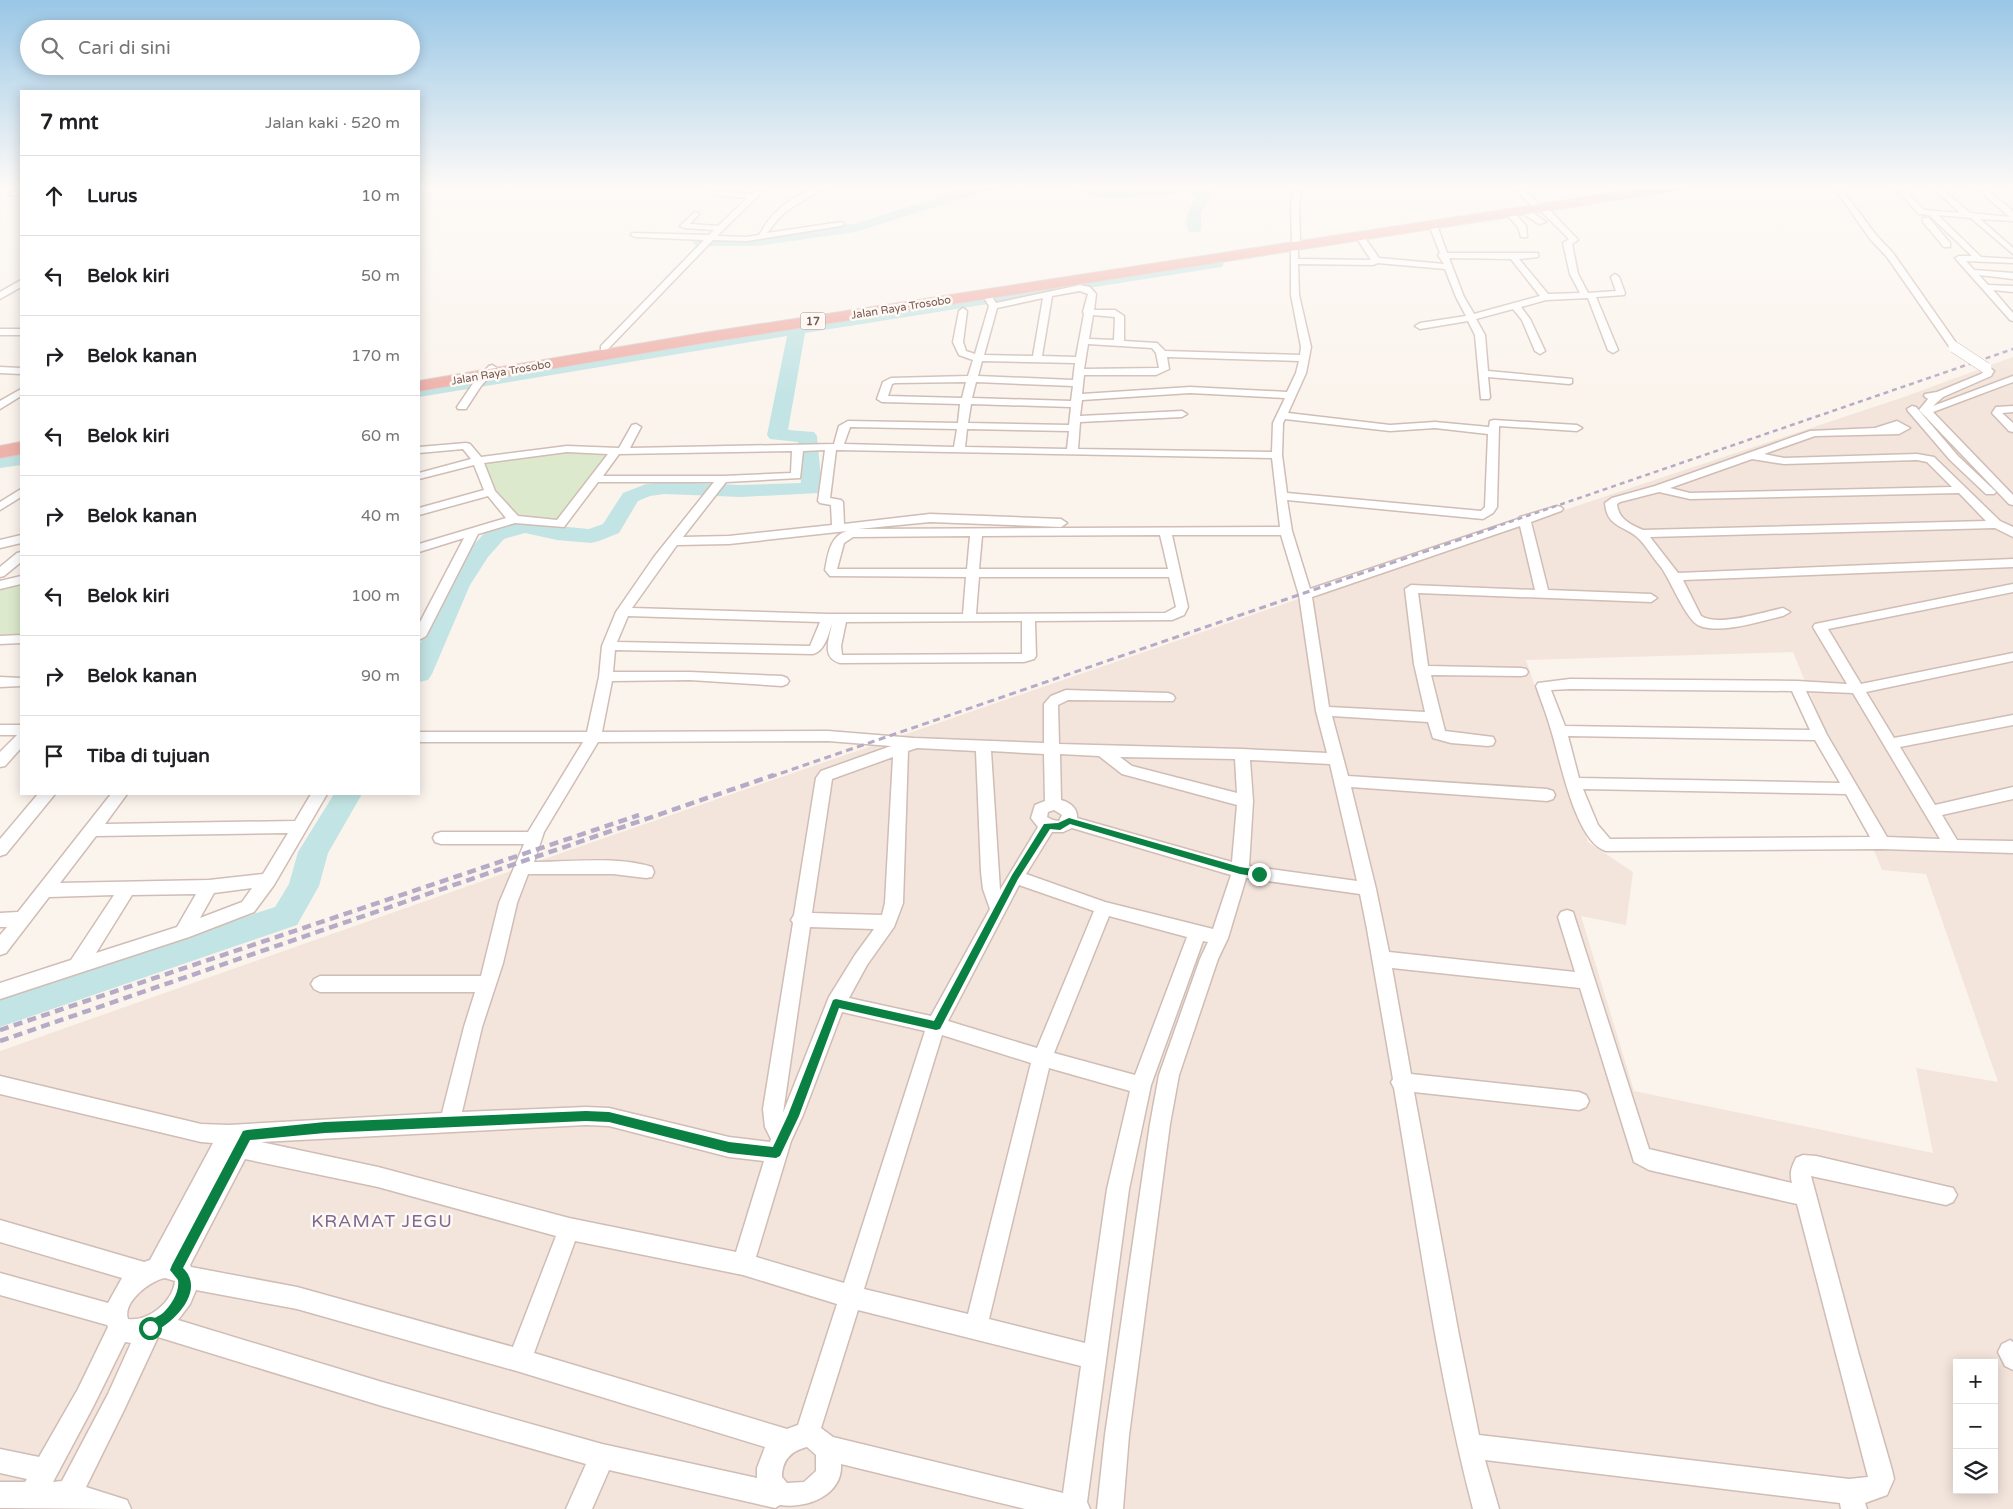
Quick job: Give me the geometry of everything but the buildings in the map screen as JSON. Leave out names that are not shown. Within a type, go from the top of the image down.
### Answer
[{"type":"highway","name":"Jalan Raya Trosobo","points":[[420,380],[484,376],[604,348],[1217,256]]},
{"type":"highway","name":"Jalan Raya Trosobo","points":[[420,386],[989,299],[1210,257]]},
{"type":"highway","points":[[0,452],[20,448]]},
{"type":"highway","points":[[0,457],[20,453]]},
{"type":"street","points":[[604,348],[693,256]]},
{"type":"street","points":[[1295,256],[1295,295],[1306,347],[1301,373],[1289,395],[1277,432],[1277,456],[1286,531],[1305,595],[1323,711],[1368,889],[1401,1082],[1469,1446],[1486,1509]]},
{"type":"street","points":[[1331,256],[1373,264],[1376,260],[1449,267]]},
{"type":"street","points":[[1374,256],[1376,260]]},
{"type":"street","points":[[1444,256],[1460,297],[1480,335],[1484,397]]},
{"type":"street","points":[[1507,256],[1519,256]]},
{"type":"street","points":[[1571,256],[1576,280],[1588,295],[1613,350]]},
{"type":"street","points":[[1890,256],[1954,346],[1989,371],[1984,376],[1915,404]]},
{"type":"street","points":[[1513,257],[1546,297]]},
{"type":"street","points":[[2013,261],[1959,258],[2013,318]]},
{"type":"street","points":[[1971,272],[2013,276]]},
{"type":"street","points":[[1420,326],[1471,318],[1516,307],[1546,297],[1621,293],[1615,277]]},
{"type":"street","points":[[0,296],[20,284]]},
{"type":"street","points":[[1985,287],[2013,289]]},
{"type":"street","points":[[959,450],[966,402],[978,358],[989,299],[1048,295],[1080,288],[1087,289],[1092,294],[1087,312],[1080,360],[1072,452]]},
{"type":"street","points":[[1037,359],[1048,295]]},
{"type":"street","points":[[1998,301],[2013,303]]},
{"type":"street","points":[[1516,307],[1526,319],[1540,351]]},
{"type":"street","points":[[963,311],[958,347],[962,353],[978,358],[1080,360]]},
{"type":"street","points":[[1087,312],[1115,313],[1120,316],[1119,342]]},
{"type":"street","points":[[0,332],[20,332]]},
{"type":"street","points":[[1083,341],[1154,345],[1159,348],[1164,369],[1162,371],[1078,378],[894,380],[888,382],[882,399],[966,402],[1077,400],[1190,390],[1289,395]]},
{"type":"street","points":[[1161,354],[1305,358]]},
{"type":"street","points":[[0,370],[20,371]]},
{"type":"street","points":[[1484,374],[1569,381]]},
{"type":"street","points":[[462,407],[484,376]]},
{"type":"street","points":[[1915,404],[1928,407],[2013,379]]},
{"type":"street","points":[[0,406],[20,393]]},
{"type":"street","points":[[1928,407],[1940,394]]},
{"type":"street","points":[[1915,404],[1954,458],[1997,498],[2013,504]]},
{"type":"street","points":[[1928,407],[2013,504]]},
{"type":"street","points":[[2013,409],[2000,409],[1996,413],[2013,429]]},
{"type":"street","points":[[838,526],[837,502],[824,501],[834,447],[846,424],[1075,424],[1182,414]]},
{"type":"street","points":[[1281,416],[1390,428],[1435,425],[1492,431]]},
{"type":"street","points":[[1281,496],[1478,515],[1485,514],[1491,507],[1492,431],[1493,425],[1496,422],[1577,428]]},
{"type":"street","points":[[420,548],[514,519],[559,525],[636,427]]},
{"type":"street","points":[[1782,612],[1718,625],[1708,624],[1696,618],[1675,577],[1640,534],[1618,521],[1610,506],[1611,503],[1814,433],[1878,431]]},
{"type":"street","points":[[420,450],[465,446],[478,461],[490,492],[514,519]]},
{"type":"street","points":[[420,476],[478,461],[552,450],[619,451],[834,447],[1277,456]]},
{"type":"street","points":[[596,479],[722,480],[796,476],[805,448]]},
{"type":"street","points":[[1749,456],[1768,460],[1791,461],[1928,458],[1935,461],[1996,524]]},
{"type":"street","points":[[1954,458],[1971,458]]},
{"type":"street","points":[[450,1122],[486,984],[494,962],[508,903],[533,838],[593,737],[606,676],[609,646],[623,612],[658,560],[722,480]]},
{"type":"street","points":[[1658,488],[1690,496],[1962,490]]},
{"type":"street","points":[[420,512],[490,492]]},
{"type":"street","points":[[0,507],[20,493]]},
{"type":"street","points":[[1305,595],[1427,555],[1524,519],[1557,509]]},
{"type":"street","points":[[675,540],[729,540],[918,518],[1154,528],[1166,533]]},
{"type":"street","points":[[1524,519],[1543,595]]},
{"type":"street","points":[[1640,534],[1996,524],[2005,527],[2013,533]]},
{"type":"street","points":[[1174,573],[832,573],[831,570],[838,540],[845,534],[1286,531]]},
{"type":"street","points":[[420,632],[473,532]]},
{"type":"street","points":[[969,616],[976,533]]},
{"type":"street","points":[[623,612],[834,618],[969,616],[1166,617],[1179,612],[1182,607],[1166,533]]},
{"type":"street","points":[[0,544],[20,539]]},
{"type":"street","points":[[0,573],[20,557]]},
{"type":"street","points":[[1675,577],[2013,563]]},
{"type":"street","points":[[0,586],[20,580]]},
{"type":"street","points":[[1952,846],[1820,627],[2013,588]]},
{"type":"street","points":[[1488,741],[1440,736],[1422,670],[1411,589],[1651,598]]},
{"type":"street","points":[[834,618],[834,646],[836,657],[840,659],[1024,658],[1029,656],[1030,652],[1028,617]]},
{"type":"street","points":[[609,646],[813,650],[834,618]]},
{"type":"street","points":[[0,640],[20,639]]},
{"type":"street","points":[[2013,657],[1857,689],[1797,686],[1570,684],[1543,686],[1559,731],[1574,783],[1591,828],[1606,845],[1882,843],[2013,847]]},
{"type":"street","points":[[1422,670],[1521,672]]},
{"type":"street","points":[[606,676],[690,676],[782,681]]},
{"type":"street","points":[[0,682],[20,682]]},
{"type":"street","points":[[1797,686],[1820,735],[1882,843]]},
{"type":"street","points":[[1053,804],[1051,704],[1058,698],[1066,695],[1168,698]]},
{"type":"street","points":[[1323,711],[1434,718]]},
{"type":"street","points":[[1890,744],[2013,720]]},
{"type":"street","points":[[0,730],[20,730]]},
{"type":"street","points":[[1559,731],[1820,735]]},
{"type":"street","points":[[420,737],[828,736],[909,746],[983,745],[1336,759]]},
{"type":"street","points":[[0,762],[20,740]]},
{"type":"street","points":[[983,745],[989,872],[991,889],[999,909]]},
{"type":"street","points":[[779,1146],[772,1109],[800,920],[824,777],[830,773],[909,746]]},
{"type":"street","points":[[742,1264],[779,1146],[793,1116],[836,1003],[861,960],[888,922],[894,903],[897,875],[897,807],[909,746]]},
{"type":"street","points":[[1103,751],[1130,772],[1245,801]]},
{"type":"street","points":[[1110,1509],[1117,1435],[1160,1124],[1169,1075],[1209,959],[1219,938],[1240,871],[1245,801],[1242,754]]},
{"type":"street","points":[[1342,781],[1547,795]]},
{"type":"street","points":[[1574,783],[1852,789]]},
{"type":"street","points":[[1931,812],[2013,793]]},
{"type":"street","points":[[0,850],[47,795]]},
{"type":"street","points":[[0,948],[118,795]]},
{"type":"street","points":[[0,991],[183,932],[248,907],[268,880],[318,795]]},
{"type":"street","points":[[1053,804],[1063,806],[1070,813],[1069,821],[1060,827],[1048,826],[1039,818],[1041,809],[1053,804]]},
{"type":"street","points":[[1069,821],[1240,871],[1368,889]]},
{"type":"street","points":[[806,1441],[852,1297],[888,1173],[936,1026],[1015,877],[1048,826]]},
{"type":"street","points":[[91,830],[299,827]]},
{"type":"street","points":[[441,838],[533,838]]},
{"type":"street","points":[[522,868],[613,868],[646,872]]},
{"type":"street","points":[[1015,877],[1104,908],[1219,938]]},
{"type":"street","points":[[45,890],[209,887],[268,880]]},
{"type":"street","points":[[183,932],[209,887]]},
{"type":"street","points":[[77,967],[126,890]]},
{"type":"street","points":[[976,1326],[1042,1058],[1104,908]]},
{"type":"street","points":[[1567,917],[1641,1155],[1649,1160],[1806,1196]]},
{"type":"street","points":[[0,920],[21,919]]},
{"type":"street","points":[[800,920],[888,922]]},
{"type":"street","points":[[0,1231],[166,1272],[297,1298],[806,1441],[1074,1509],[1118,1189],[1141,1085],[1197,932]]},
{"type":"street","points":[[1381,960],[1586,981]]},
{"type":"street","points":[[320,984],[486,984]]},
{"type":"street","points":[[836,1003],[936,1026],[1141,1085]]},
{"type":"street","points":[[1401,1082],[1579,1101]]},
{"type":"street","points":[[0,1085],[378,1177],[569,1229],[742,1264],[852,1297],[976,1326],[1094,1357]]},
{"type":"street","points":[[235,1141],[288,1130],[586,1116],[609,1117],[729,1147],[779,1146]]},
{"type":"street","points":[[28,1502],[86,1397],[117,1322],[117,1305],[123,1293],[166,1272],[235,1141]]},
{"type":"street","points":[[1469,1446],[1852,1500],[1859,1492],[1878,1486],[1881,1479],[1880,1470],[1800,1172],[1803,1165],[1807,1165],[1946,1195]]},
{"type":"street","points":[[520,1360],[569,1229]]},
{"type":"street","points":[[0,1284],[117,1322],[134,1332],[153,1326],[177,1307],[183,1296],[185,1286],[166,1272]]},
{"type":"street","points":[[153,1326],[382,1394],[602,1456],[775,1495],[792,1505],[811,1506],[827,1481],[830,1463],[806,1441]]},
{"type":"street","points":[[65,1502],[153,1326]]},
{"type":"street","points":[[775,1495],[770,1482],[770,1466],[776,1452],[806,1441]]},
{"type":"street","points":[[579,1509],[602,1456]]},
{"type":"street","points":[[0,1461],[44,1471]]},
{"type":"street","points":[[0,1495],[28,1502],[65,1502],[118,1509]]},
{"type":"shaded area","points":[[2013,357],[2013,1509],[0,1509],[0,1051],[587,844],[1330,588],[1901,398]],"holes":[[[1793,652],[1882,870],[1926,874],[1998,1082],[1916,1068],[1933,1153],[1634,1091],[1581,916],[1626,925],[1633,872],[1588,842],[1526,660]]]},
{"type":"green space","points":[[565,449],[613,451],[557,525],[515,518],[495,490],[481,461]]},
{"type":"green space","points":[[20,580],[20,639],[0,640],[0,585]]},
{"type":"waterway","points":[[797,329],[1216,264]]},
{"type":"waterway","points":[[420,392],[797,329]]},
{"type":"waterway","points":[[420,672],[458,585],[479,553],[496,534],[524,526],[557,533],[591,536],[611,528],[630,497],[646,490],[664,488],[741,491],[812,489],[807,436],[777,435],[797,329]]},
{"type":"waterway","points":[[0,462],[20,459]]},
{"type":"waterway","points":[[0,1012],[286,916],[304,886],[313,852],[347,795]]},
{"type":"railway","points":[[1492,528],[2013,349]]},
{"type":"railway","points":[[770,777],[1496,527]]},
{"type":"railway","points":[[0,1041],[774,775]]},
{"type":"railway","points":[[0,1030],[639,815]]},
{"type":"district","name":"KRAMAT JEGU","points":[[382,1221]]},
{"type":"route","points":[[150,1328],[167,1317],[177,1307],[183,1296],[184,1277],[176,1270],[247,1135],[269,1131],[586,1116],[609,1117],[729,1147],[776,1153],[793,1116],[836,1003],[936,1026],[1015,877],[1048,826],[1060,827],[1069,821],[1240,871],[1259,874]]}]
